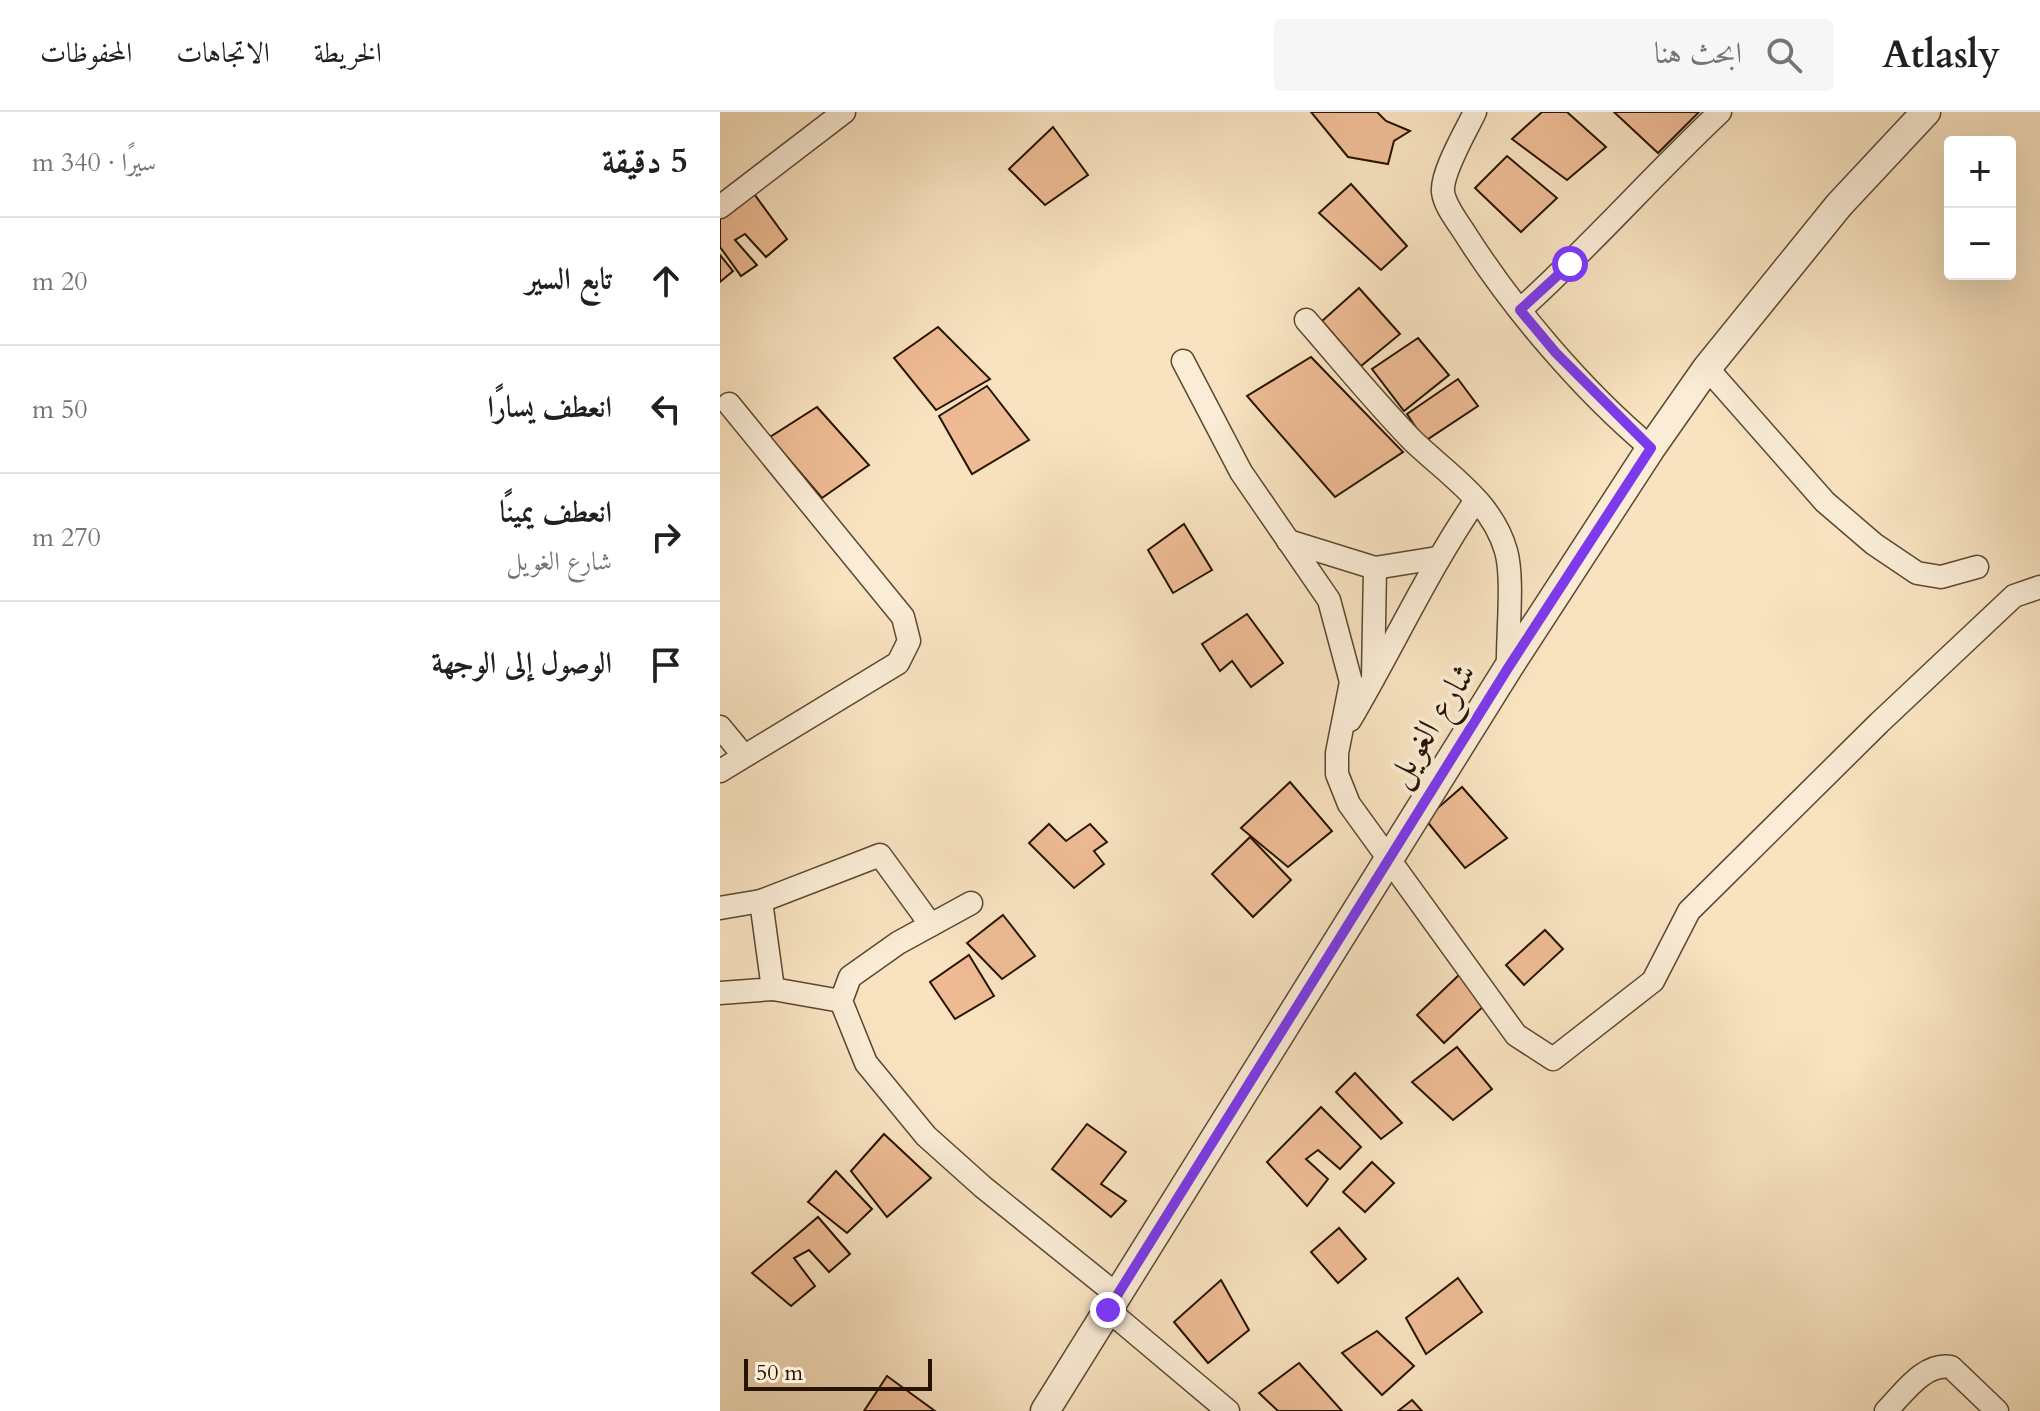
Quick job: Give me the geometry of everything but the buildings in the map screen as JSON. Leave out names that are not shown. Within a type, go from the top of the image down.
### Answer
[{"type":"street","points":[[720,207],[844,112]]},
{"type":"street","points":[[1475,112],[1446,177],[1444,197],[1487,269],[1520,310],[1556,353],[1651,448]]},
{"type":"street","points":[[1520,310],[1570,264],[1654,174],[1720,112]]},
{"type":"street","name":"شارع الغويل","points":[[1045,1411],[1508,668],[1651,448],[1707,368],[1839,205],[1926,112]]},
{"type":"street","points":[[1306,320],[1414,441],[1458,479],[1500,535],[1507,555],[1508,668]]},
{"type":"street","points":[[1183,361],[1241,472],[1329,600],[1351,682],[1337,774],[1349,804],[1516,1035],[1553,1059],[1653,981],[1689,911],[1879,723],[2014,596],[2040,587]]},
{"type":"street","points":[[1707,368],[1825,502],[1874,544],[1917,573],[1941,577],[1977,567]]},
{"type":"street","points":[[720,771],[898,663],[909,641],[903,617],[729,404]]},
{"type":"street","points":[[1341,735],[1396,642],[1437,558],[1476,500]]},
{"type":"street","points":[[1288,541],[1375,568],[1437,558]]},
{"type":"street","points":[[1373,681],[1375,568]]},
{"type":"street","points":[[720,727],[744,756]]},
{"type":"street","points":[[720,908],[761,901],[880,855],[931,925]]},
{"type":"street","points":[[761,901],[773,989]]},
{"type":"street","points":[[971,903],[850,977],[841,1001],[866,1063],[926,1136],[1112,1302],[1228,1411]]},
{"type":"street","points":[[720,993],[773,989],[841,1001]]},
{"type":"street","points":[[1886,1411],[1925,1372],[1941,1365],[1951,1367],[1997,1411]]},
{"type":"route","points":[[1108,1310],[1508,668],[1651,448],[1556,353],[1520,310],[1570,264]]}]
